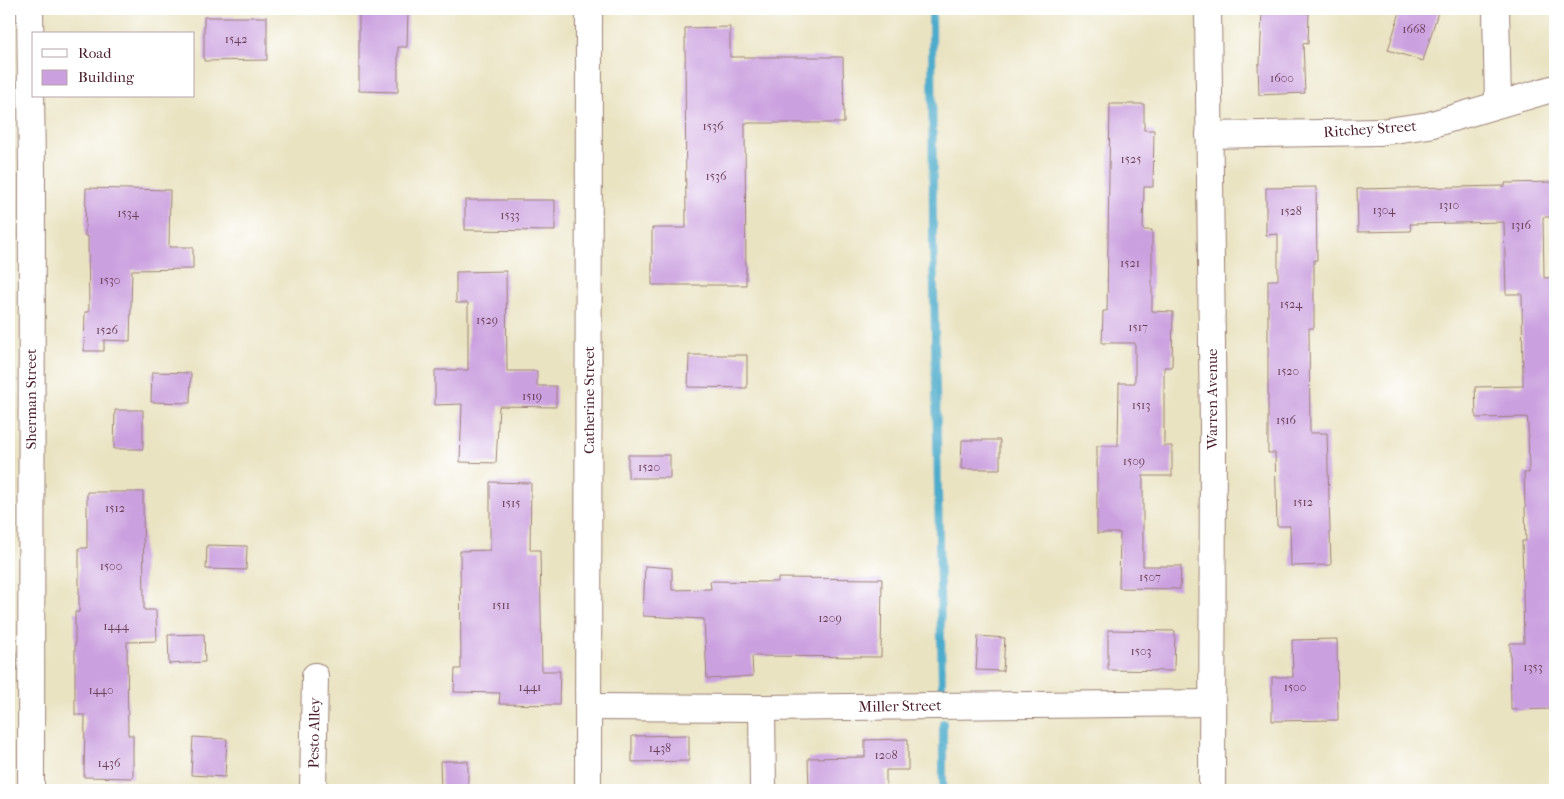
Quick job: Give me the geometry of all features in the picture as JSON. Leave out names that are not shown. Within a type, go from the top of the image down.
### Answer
[{"type":"street","name":"Sherman Street","points":[[30,9],[32,162],[31,790]]},
{"type":"street","name":"Catherine Street","points":[[588,790],[589,9]]},
{"type":"street","name":"Warren Avenue","points":[[1208,9],[1213,429],[1212,790]]},
{"type":"street","points":[[1496,9],[1498,103]]},
{"type":"street","name":"Ritchey Street","points":[[1209,135],[1380,132],[1429,125],[1498,103],[1555,88]]},
{"type":"street","name":"Pesto Alley","points":[[313,790],[315,676]]},
{"type":"street","name":"Miller Street","points":[[588,707],[762,708],[1212,703]]},
{"type":"street","points":[[762,708],[763,790]]},
{"type":"building","points":[[359,9],[408,9],[407,47],[398,47],[398,92],[359,91]]},
{"type":"building","points":[[1262,9],[1294,9],[1294,12],[1309,13],[1308,44],[1303,43],[1305,93],[1259,95],[1258,64],[1260,64]]},
{"type":"building","points":[[1401,9],[1439,9],[1423,61],[1388,50]]},
{"type":"building","points":[[204,17],[267,17],[267,60],[204,61]]},
{"type":"building","points":[[730,27],[730,57],[843,57],[844,123],[745,123],[746,285],[652,285],[652,228],[686,228],[685,28]]},
{"type":"building","points":[[1110,104],[1144,104],[1144,130],[1154,130],[1153,187],[1144,187],[1143,230],[1152,230],[1152,311],[1173,312],[1172,367],[1164,367],[1164,446],[1172,446],[1172,476],[1143,476],[1143,566],[1181,566],[1180,589],[1119,588],[1120,533],[1097,533],[1097,446],[1118,446],[1119,383],[1135,383],[1135,343],[1102,343],[1103,311],[1107,311]]},
{"type":"building","points":[[1555,182],[1555,217],[1543,217],[1544,278],[1555,277],[1555,709],[1511,710],[1510,643],[1524,643],[1522,541],[1526,541],[1524,473],[1529,473],[1528,425],[1527,417],[1476,418],[1475,387],[1523,386],[1522,294],[1506,294],[1504,222],[1410,224],[1411,231],[1358,232],[1357,189],[1505,186],[1505,183]]},
{"type":"building","points":[[1316,187],[1317,260],[1314,260],[1314,328],[1309,328],[1310,433],[1327,433],[1331,565],[1291,566],[1290,526],[1277,526],[1275,453],[1268,453],[1268,280],[1278,280],[1278,234],[1266,235],[1266,188]]},
{"type":"building","points":[[86,188],[170,190],[169,247],[193,247],[193,269],[132,270],[130,341],[104,340],[104,351],[84,351],[85,312],[89,312],[88,236],[85,236]]},
{"type":"building","points":[[465,200],[555,200],[555,231],[465,230]]},
{"type":"building","points":[[506,271],[507,371],[537,371],[537,386],[556,386],[556,407],[499,406],[496,463],[460,462],[462,404],[435,405],[435,370],[468,370],[468,303],[456,303],[456,272]]},
{"type":"building","points":[[689,355],[747,355],[747,388],[688,387]]},
{"type":"building","points":[[152,372],[191,373],[190,403],[151,402]]},
{"type":"building","points":[[115,410],[143,410],[143,449],[114,449]]},
{"type":"building","points":[[962,440],[1000,440],[1000,469],[961,469]]},
{"type":"building","points":[[628,455],[670,455],[670,478],[628,478]]},
{"type":"building","points":[[490,482],[531,483],[530,550],[540,550],[542,671],[560,671],[559,705],[499,704],[500,693],[454,692],[455,669],[461,669],[460,551],[490,550]]},
{"type":"building","points":[[87,492],[143,492],[144,610],[156,610],[157,641],[127,642],[128,735],[133,735],[133,778],[84,777],[85,715],[75,715],[75,612],[79,612],[79,548],[87,548]]},
{"type":"building","points":[[207,545],[247,546],[246,570],[206,569]]},
{"type":"building","points":[[645,566],[672,568],[672,590],[711,589],[710,581],[778,582],[778,578],[882,579],[881,657],[752,656],[753,676],[707,679],[704,619],[643,616]]},
{"type":"building","points":[[1108,630],[1175,631],[1174,671],[1108,670]]},
{"type":"building","points":[[204,634],[205,662],[169,664],[168,635]]},
{"type":"building","points":[[978,636],[1005,638],[1003,671],[976,670]]},
{"type":"building","points":[[1337,639],[1338,720],[1272,721],[1272,677],[1293,677],[1292,640]]},
{"type":"building","points":[[689,735],[689,761],[632,762],[632,736]]},
{"type":"building","points":[[193,737],[227,739],[225,777],[191,775]]},
{"type":"building","points":[[908,739],[908,770],[886,770],[886,790],[809,790],[808,758],[865,757],[865,740]]},
{"type":"building","points":[[440,761],[468,761],[468,790],[441,790]]},
{"type":"waterway","points":[[932,9],[933,240],[942,688]]},
{"type":"waterway","points":[[943,723],[943,790]]}]
